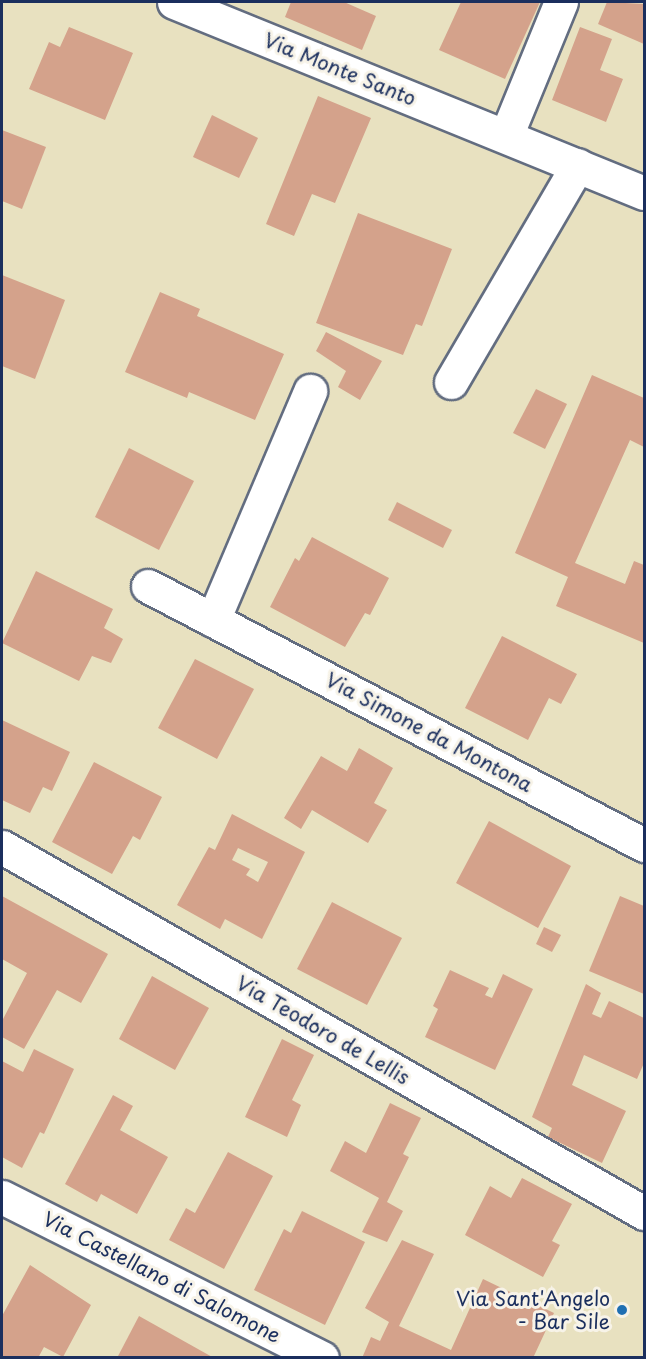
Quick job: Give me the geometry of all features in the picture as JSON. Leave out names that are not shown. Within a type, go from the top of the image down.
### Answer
[{"type":"street","name":"Via Monte Santo","points":[[174,2],[645,193]]},
{"type":"street","points":[[506,136],[561,2]]},
{"type":"street","points":[[451,382],[578,165]]},
{"type":"street","points":[[213,620],[310,391]]},
{"type":"street","name":"Via Simone da Montona","points":[[148,586],[645,845]]},
{"type":"street","name":"Via Teodoro de Lellis","points":[[2,847],[645,1213]]},
{"type":"street","name":"Via Castellano di Salomone","points":[[2,1197],[322,1358]]},
{"type":"building","points":[[291,2],[344,2],[376,16],[362,50],[285,17]]},
{"type":"building","points":[[461,2],[540,2],[505,79],[439,50]]},
{"type":"building","points":[[607,2],[644,4],[644,44],[598,24]]},
{"type":"building","points":[[69,27],[133,53],[105,120],[29,89],[49,42],[60,47]]},
{"type":"building","points":[[580,27],[612,39],[600,70],[623,79],[606,122],[552,100]]},
{"type":"building","points":[[318,96],[371,118],[335,203],[312,194],[294,236],[266,224]]},
{"type":"building","points":[[212,115],[258,138],[239,178],[193,157]]},
{"type":"building","points":[[2,130],[46,147],[22,209],[2,201]]},
{"type":"building","points":[[358,213],[452,249],[422,326],[416,324],[403,355],[316,323]]},
{"type":"building","points":[[2,275],[65,300],[35,379],[2,366]]},
{"type":"building","points":[[160,292],[200,309],[197,316],[284,354],[255,420],[189,392],[187,398],[125,372]]},
{"type":"building","points":[[326,332],[382,361],[360,400],[338,387],[346,371],[316,351]]},
{"type":"building","points":[[592,375],[644,398],[644,447],[630,440],[575,563],[625,584],[634,561],[644,565],[644,643],[556,606],[568,577],[515,553]]},
{"type":"building","points":[[536,389],[567,404],[545,449],[513,433]]},
{"type":"building","points":[[129,448],[194,481],[159,550],[95,517]]},
{"type":"building","points":[[397,502],[452,530],[443,548],[388,520]]},
{"type":"building","points":[[312,537],[389,578],[370,615],[365,613],[345,647],[270,607],[295,558],[299,561]]},
{"type":"building","points":[[36,571],[113,609],[104,628],[123,639],[111,663],[92,656],[79,681],[2,643]]},
{"type":"building","points":[[502,636],[577,674],[561,704],[549,698],[528,740],[465,708]]},
{"type":"building","points":[[195,659],[254,689],[217,759],[158,728]]},
{"type":"building","points":[[2,720],[70,752],[52,791],[43,787],[30,813],[2,800]]},
{"type":"building","points":[[359,748],[393,768],[374,803],[387,810],[368,843],[312,810],[301,829],[284,818],[321,756],[347,771]]},
{"type":"building","points":[[94,762],[162,797],[140,840],[133,836],[112,874],[52,842]]},
{"type":"building","points":[[232,814],[305,852],[262,939],[225,919],[220,929],[177,905],[209,847],[215,850]],"holes":[[[238,848],[268,862],[258,882],[246,875],[250,869],[232,860]]]},
{"type":"building","points":[[489,821],[571,866],[538,928],[456,883]]},
{"type":"building","points":[[2,896],[108,954],[81,1003],[57,990],[24,1049],[2,1037],[2,1021],[27,973],[2,959]]},
{"type":"building","points":[[620,896],[644,906],[644,994],[589,971]]},
{"type":"building","points":[[332,902],[402,938],[367,1005],[297,969]]},
{"type":"building","points":[[544,927],[561,935],[552,952],[536,944]]},
{"type":"building","points":[[450,970],[489,988],[485,995],[492,998],[503,974],[533,989],[495,1070],[425,1037],[438,1009],[433,1006]]},
{"type":"building","points":[[152,976],[209,1008],[175,1070],[119,1039]]},
{"type":"building","points":[[586,984],[601,993],[592,1014],[601,1018],[609,1001],[644,1018],[644,1063],[637,1079],[584,1055],[572,1085],[626,1111],[602,1163],[548,1137],[552,1128],[532,1117]]},
{"type":"building","points":[[282,1039],[314,1055],[292,1100],[301,1105],[287,1137],[245,1117]]},
{"type":"building","points":[[34,1049],[74,1069],[44,1134],[40,1132],[22,1168],[2,1157],[2,1061],[23,1072]]},
{"type":"building","points":[[113,1095],[133,1106],[120,1130],[168,1157],[137,1214],[101,1194],[97,1202],[65,1184]]},
{"type":"building","points":[[390,1103],[421,1118],[403,1154],[409,1157],[387,1202],[403,1211],[387,1242],[362,1232],[379,1198],[330,1171],[345,1141],[366,1153]]},
{"type":"building","points":[[228,1152],[273,1176],[224,1269],[169,1240],[186,1208],[195,1213]]},
{"type":"building","points":[[522,1178],[572,1204],[552,1241],[560,1245],[543,1277],[465,1235],[490,1186],[511,1198]]},
{"type":"building","points":[[302,1211],[365,1242],[325,1325],[254,1290],[284,1229],[291,1233]]},
{"type":"building","points":[[402,1240],[434,1254],[399,1326],[451,1350],[483,1279],[554,1313],[533,1358],[362,1358],[371,1337],[380,1341],[389,1322],[365,1308]]},
{"type":"building","points":[[30,1265],[91,1305],[63,1357],[44,1347],[38,1358],[2,1356],[2,1316]]},
{"type":"building","points":[[139,1316],[214,1358],[117,1358]]},
{"type":"place","name":"Via Sant'Angelo - Bar Sile","points":[[622,1310]]}]
